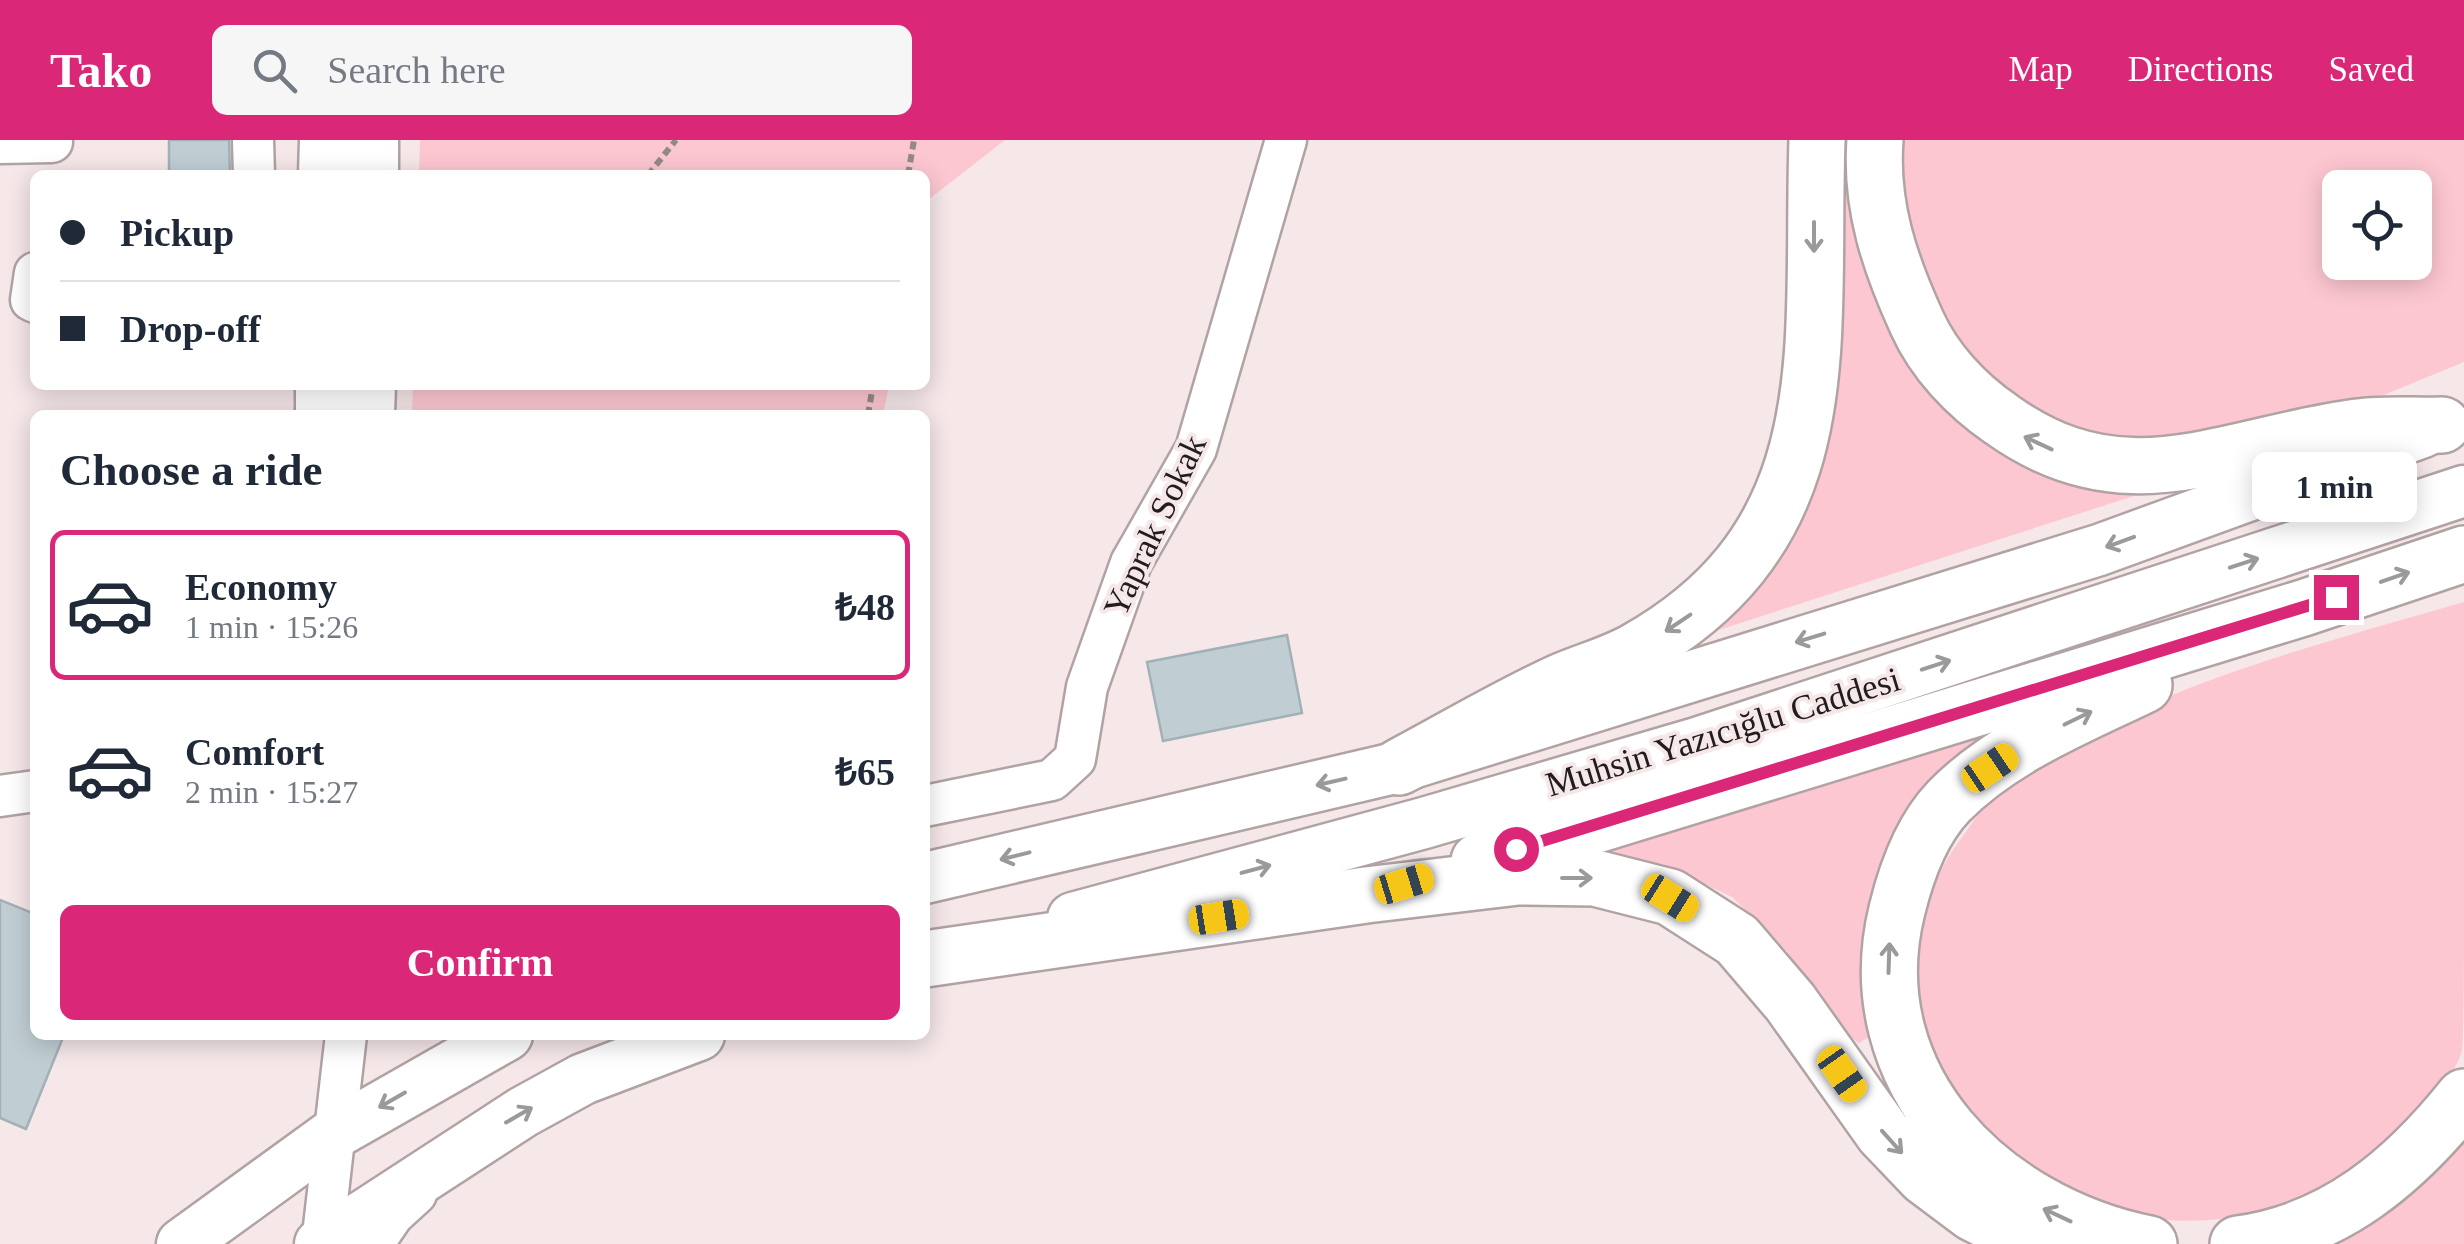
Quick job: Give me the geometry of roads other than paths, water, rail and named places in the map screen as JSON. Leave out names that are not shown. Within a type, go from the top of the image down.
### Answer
[{"type":"highway","points":[[1398,767],[1558,683],[1635,652],[1698,609],[1745,560],[1774,518],[1798,457],[1810,384],[1817,140]]},
{"type":"highway","points":[[1875,140],[1873,167],[1880,229],[1926,344],[1975,401],[2029,440],[2082,462],[2136,468],[2198,462],[2353,427],[2453,422]]},
{"type":"highway","points":[[1366,895],[2304,608],[2464,554]]},
{"type":"highway","points":[[2150,1244],[2103,1235],[2047,1211],[1967,1152],[1935,1110],[1908,1061],[1888,996],[1888,944],[1897,906],[1920,846],[1948,802],[1990,768],[2033,740],[2304,608]]},
{"type":"highway","points":[[930,957],[1366,895],[1537,877],[1595,878],[1670,898],[1738,940],[1790,1002],[1884,1133],[1925,1177],[1974,1213],[2034,1244]]},
{"type":"highway","points":[[2238,1244],[2278,1238],[2334,1215],[2385,1180],[2433,1136],[2464,1097]]},
{"type":"main road","points":[[324,170],[325,140]]},
{"type":"main road","points":[[372,170],[373,140]]},
{"type":"main road","name":"Muhsin Yazıcığlu Caddesi","points":[[930,877],[1398,767],[2100,550],[2453,422]]},
{"type":"main road","name":"Muhsin Yazıcığlu Caddesi","points":[[930,957],[1424,823],[1697,744],[2460,492]]},
{"type":"main road","points":[[182,1244],[334,1133],[498,1040]]},
{"type":"main road","points":[[322,1243],[465,1147],[583,1079],[686,1040]]},
{"type":"street","points":[[254,140],[254,170]]},
{"type":"street","name":"Yaprak Sokak","points":[[930,805],[1052,780],[1075,760],[1087,687],[1131,563],[1196,449],[1286,140]]},
{"type":"street","points":[[0,143],[51,152]]},
{"type":"street","points":[[0,796],[30,791]]},
{"type":"street","points":[[322,1243],[345,1040]]},
{"type":"street","points":[[373,1244],[393,1216],[465,1147]]}]
